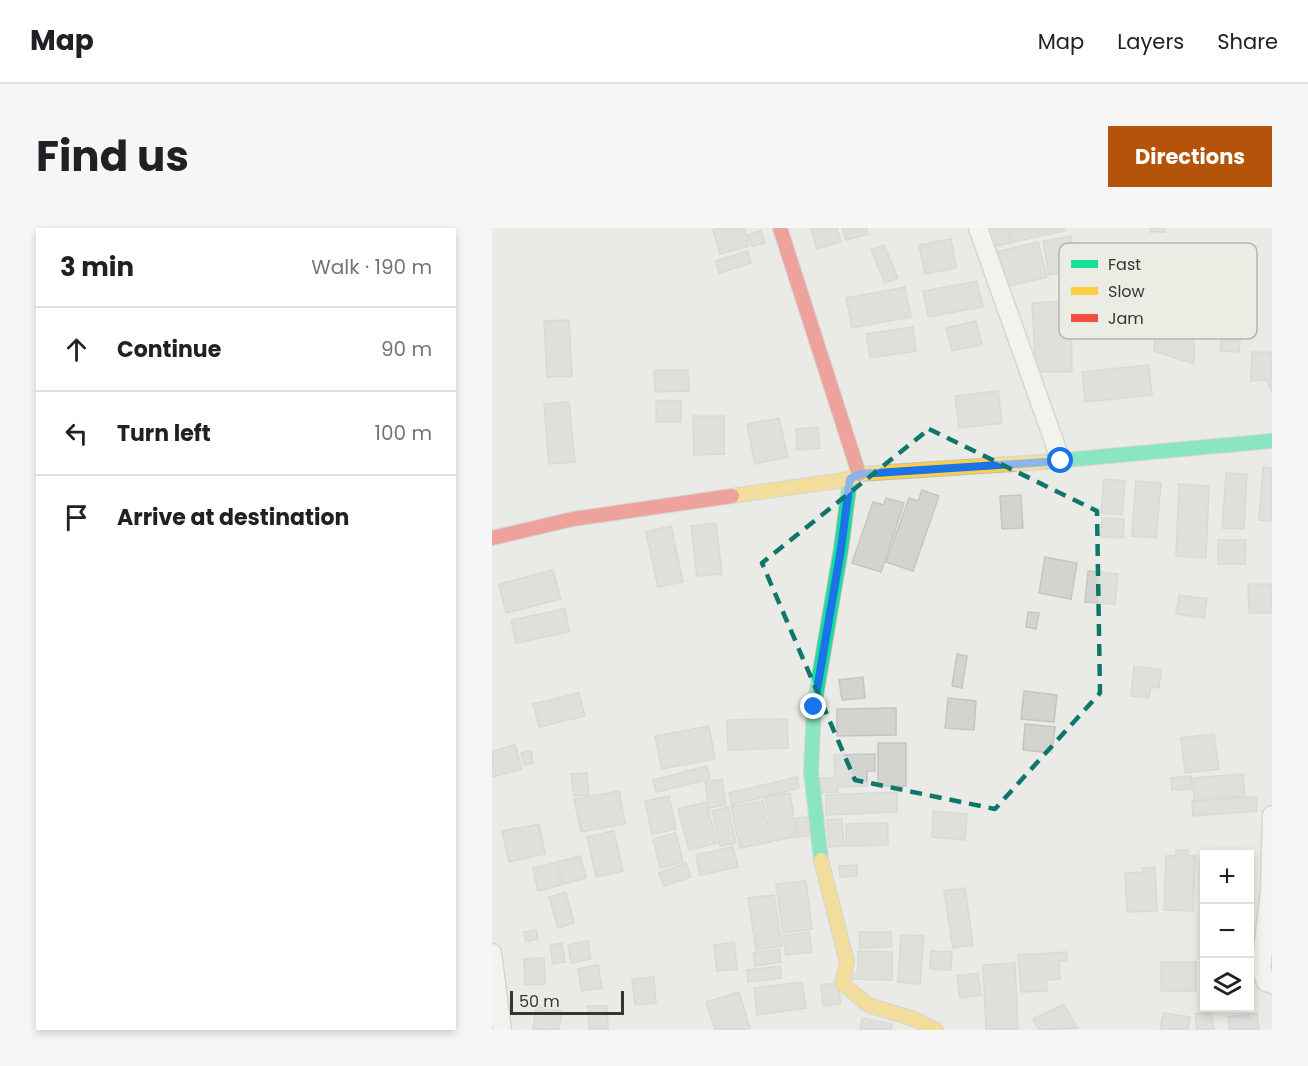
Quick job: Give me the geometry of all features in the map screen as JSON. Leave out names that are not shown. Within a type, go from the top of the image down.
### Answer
[{"type":"street","points":[[780,228],[855,476],[814,707],[811,771],[821,861],[847,962],[842,983],[868,1005],[914,1019],[936,1030]]},
{"type":"street","points":[[978,228],[1061,461]]},
{"type":"street","points":[[492,538],[573,519],[855,476],[1061,461],[1272,441]]},
{"type":"street","points":[[1272,820],[1270,889],[1262,969],[1266,982],[1272,984]]},
{"type":"street","points":[[492,953],[502,1030]]},
{"type":"highlighted area","points":[[929,429],[1097,511],[1100,693],[995,809],[855,780],[762,563]]},
{"type":"building","points":[[744,228],[749,246],[720,254],[713,230]]},
{"type":"building","points":[[811,228],[837,228],[841,242],[817,249]]},
{"type":"building","points":[[842,228],[867,228],[868,234],[846,240]]},
{"type":"building","points":[[988,228],[1007,228],[1011,243],[993,247]]},
{"type":"building","points":[[1009,228],[1064,228],[1064,231],[1012,242]]},
{"type":"building","points":[[1150,228],[1165,228],[1165,232],[1150,232]]},
{"type":"building","points":[[761,231],[765,243],[752,246],[748,235]]},
{"type":"building","points":[[1071,236],[1072,243],[1059,243],[1059,273],[1049,275],[1043,241]]},
{"type":"building","points":[[951,239],[956,268],[925,274],[919,245]]},
{"type":"building","points":[[1038,242],[1047,277],[1004,287],[996,252]]},
{"type":"building","points":[[884,245],[898,278],[885,283],[871,250]]},
{"type":"building","points":[[748,251],[751,263],[719,273],[716,261]]},
{"type":"building","points":[[977,281],[983,307],[928,317],[923,291]]},
{"type":"building","points":[[905,287],[911,317],[852,328],[846,298]]},
{"type":"building","points":[[1059,302],[1059,339],[1072,339],[1072,372],[1036,372],[1032,303]]},
{"type":"building","points":[[569,320],[572,376],[547,377],[544,321]]},
{"type":"building","points":[[976,321],[982,345],[952,351],[946,328]]},
{"type":"building","points":[[913,327],[916,351],[870,358],[866,334]]},
{"type":"building","points":[[1155,339],[1194,339],[1194,364],[1154,351]]},
{"type":"building","points":[[1221,339],[1240,340],[1239,352],[1220,351]]},
{"type":"building","points":[[1252,352],[1272,352],[1272,393],[1267,380],[1251,381]]},
{"type":"building","points":[[1149,365],[1152,395],[1085,402],[1082,372]]},
{"type":"building","points":[[654,370],[688,370],[689,391],[655,392]]},
{"type":"building","points":[[998,391],[1002,423],[959,428],[955,396]]},
{"type":"building","points":[[656,401],[681,401],[681,422],[656,422]]},
{"type":"building","points":[[569,402],[575,462],[549,464],[544,404]]},
{"type":"building","points":[[693,416],[724,416],[724,454],[694,455]]},
{"type":"building","points":[[779,418],[788,457],[755,464],[747,424]]},
{"type":"building","points":[[818,427],[820,448],[797,450],[796,429]]},
{"type":"building","points":[[1263,467],[1272,468],[1272,521],[1259,520]]},
{"type":"building","points":[[1226,473],[1247,474],[1244,529],[1222,528]]},
{"type":"building","points":[[1104,479],[1125,481],[1122,515],[1101,513]]},
{"type":"building","points":[[1136,481],[1161,483],[1156,538],[1132,536]]},
{"type":"building","points":[[1179,484],[1209,486],[1206,558],[1176,556]]},
{"type":"building","points":[[922,490],[939,496],[913,571],[886,562],[909,498],[918,501]]},
{"type":"building","points":[[1021,495],[1023,528],[1002,529],[1000,496]]},
{"type":"building","points":[[886,498],[904,503],[881,572],[852,563],[873,502],[884,505]]},
{"type":"building","points":[[1102,518],[1124,519],[1123,538],[1101,537]]},
{"type":"building","points":[[716,523],[722,574],[697,576],[691,526]]},
{"type":"building","points":[[671,526],[683,582],[658,587],[646,532]]},
{"type":"building","points":[[1218,540],[1246,540],[1245,564],[1218,564]]},
{"type":"building","points":[[1045,557],[1077,563],[1071,599],[1039,593]]},
{"type":"building","points":[[553,570],[561,599],[506,613],[499,584]]},
{"type":"building","points":[[1088,571],[1118,574],[1115,604],[1085,602]]},
{"type":"building","points":[[1248,584],[1272,584],[1272,613],[1249,613]]},
{"type":"building","points":[[1179,595],[1207,599],[1204,618],[1176,614]]},
{"type":"building","points":[[565,609],[569,632],[516,643],[511,620]]},
{"type":"building","points":[[1028,612],[1039,613],[1036,629],[1026,627]]},
{"type":"building","points":[[957,654],[967,656],[962,688],[952,686]]},
{"type":"building","points":[[1134,666],[1161,670],[1159,688],[1151,687],[1149,698],[1131,696]]},
{"type":"building","points":[[863,677],[865,698],[842,700],[839,680]]},
{"type":"building","points":[[1024,691],[1057,695],[1054,722],[1021,719]]},
{"type":"building","points":[[579,693],[585,716],[539,727],[533,704]]},
{"type":"building","points":[[948,698],[976,701],[974,730],[945,728]]},
{"type":"building","points":[[896,708],[896,735],[837,736],[837,709]]},
{"type":"building","points":[[787,719],[788,748],[728,750],[727,720]]},
{"type":"building","points":[[1025,724],[1055,727],[1052,753],[1023,750]]},
{"type":"building","points":[[709,726],[715,759],[662,769],[655,736]]},
{"type":"building","points":[[1214,734],[1219,769],[1185,773],[1181,738]]},
{"type":"building","points":[[878,743],[906,743],[906,786],[878,786]]},
{"type":"building","points":[[515,745],[522,769],[492,777],[492,751]]},
{"type":"building","points":[[531,751],[533,763],[524,765],[521,753]]},
{"type":"building","points":[[875,754],[875,771],[867,771],[867,786],[838,787],[838,792],[819,793],[818,778],[835,778],[834,755]]},
{"type":"building","points":[[707,766],[710,779],[656,792],[653,780]]},
{"type":"building","points":[[587,773],[589,795],[574,796],[571,774]]},
{"type":"building","points":[[1243,774],[1245,796],[1194,799],[1193,778]]},
{"type":"building","points":[[1191,776],[1192,789],[1172,790],[1171,778]]},
{"type":"building","points":[[797,777],[799,788],[732,805],[729,793]]},
{"type":"building","points":[[722,779],[726,805],[709,808],[705,782]]},
{"type":"building","points":[[619,791],[625,824],[581,832],[574,799]]},
{"type":"building","points":[[897,792],[897,812],[826,815],[826,795]]},
{"type":"building","points":[[790,793],[797,837],[773,841],[765,797]]},
{"type":"building","points":[[669,796],[676,829],[652,834],[645,801]]},
{"type":"building","points":[[1256,797],[1257,811],[1193,816],[1192,801]]},
{"type":"building","points":[[763,801],[771,842],[740,848],[731,807]]},
{"type":"building","points":[[706,802],[717,843],[689,850],[678,809]]},
{"type":"building","points":[[728,807],[736,843],[720,846],[712,811]]},
{"type":"building","points":[[933,811],[967,814],[965,840],[932,837]]},
{"type":"building","points":[[807,817],[809,836],[799,837],[796,818]]},
{"type":"building","points":[[842,819],[844,846],[829,847],[827,820]]},
{"type":"building","points":[[888,823],[888,845],[846,846],[846,824]]},
{"type":"building","points":[[539,824],[545,854],[509,862],[502,831]]},
{"type":"building","points":[[614,831],[623,871],[596,877],[587,837]]},
{"type":"building","points":[[676,833],[683,862],[660,868],[653,839]]},
{"type":"building","points":[[733,847],[738,867],[700,875],[696,855]]},
{"type":"building","points":[[1176,850],[1188,850],[1188,856],[1195,856],[1193,911],[1164,910],[1166,856],[1175,856]]},
{"type":"building","points":[[580,856],[586,878],[563,884],[557,862]]},
{"type":"building","points":[[555,863],[561,885],[538,891],[533,868]]},
{"type":"building","points":[[686,863],[691,877],[664,886],[659,873]]},
{"type":"building","points":[[857,865],[857,876],[840,877],[839,866]]},
{"type":"building","points":[[1155,867],[1157,911],[1127,912],[1125,873],[1143,872],[1143,868]]},
{"type":"building","points":[[806,881],[812,929],[783,933],[776,884]]},
{"type":"building","points":[[965,888],[973,945],[953,948],[944,891]]},
{"type":"building","points":[[566,892],[574,923],[558,928],[549,897]]},
{"type":"building","points":[[774,895],[782,946],[756,950],[748,898]]},
{"type":"building","points":[[536,930],[538,939],[526,942],[524,932]]},
{"type":"building","points":[[809,932],[812,952],[786,955],[783,936]]},
{"type":"building","points":[[859,932],[891,932],[892,947],[860,948]]},
{"type":"building","points":[[901,935],[924,936],[920,984],[898,982]]},
{"type":"building","points":[[588,941],[591,959],[571,963],[568,945]]},
{"type":"building","points":[[734,942],[737,969],[717,971],[714,945]]},
{"type":"building","points":[[562,943],[565,962],[553,964],[550,945]]},
{"type":"building","points":[[779,949],[781,962],[755,966],[753,953]]},
{"type":"building","points":[[858,951],[892,952],[892,980],[846,979],[858,971]]},
{"type":"building","points":[[931,951],[952,952],[951,970],[930,969]]},
{"type":"building","points":[[1067,952],[1067,961],[1059,961],[1060,979],[1046,980],[1047,991],[1021,992],[1018,955]]},
{"type":"building","points":[[1254,952],[1259,952],[1258,972],[1254,972]]},
{"type":"building","points":[[544,958],[545,984],[525,985],[524,959]]},
{"type":"building","points":[[1161,962],[1196,962],[1196,991],[1161,991]]},
{"type":"building","points":[[1015,963],[1018,1030],[986,1030],[983,965]]},
{"type":"building","points":[[598,965],[602,988],[582,991],[578,969]]},
{"type":"building","points":[[780,966],[782,978],[748,982],[747,970]]},
{"type":"building","points":[[978,973],[981,995],[960,998],[957,976]]},
{"type":"building","points":[[654,977],[656,1003],[635,1005],[632,979]]},
{"type":"building","points":[[802,982],[806,1008],[757,1015],[754,988]]},
{"type":"building","points":[[838,983],[841,1004],[823,1006],[821,985]]},
{"type":"building","points":[[739,992],[750,1028],[715,1030],[706,1002]]},
{"type":"building","points":[[1064,1004],[1077,1028],[1039,1030],[1033,1019]]},
{"type":"building","points":[[588,1006],[607,1006],[608,1029],[589,1029]]},
{"type":"building","points":[[536,1007],[562,1011],[559,1030],[533,1029]]},
{"type":"building","points":[[1211,1012],[1214,1029],[1197,1030],[1195,1014]]},
{"type":"building","points":[[1163,1013],[1190,1017],[1188,1030],[1160,1030]]},
{"type":"building","points":[[1257,1013],[1259,1030],[1230,1030],[1228,1017]]},
{"type":"building","points":[[862,1018],[892,1024],[891,1030],[860,1030]]},
{"type":"traffic: fast","points":[[1043,462],[1272,441]]},
{"type":"traffic: fast","points":[[821,860],[811,771],[814,707],[841,549],[850,479]]},
{"type":"traffic: slow","points":[[732,496],[850,479],[859,474],[1043,462]]},
{"type":"traffic: slow","points":[[821,860],[847,962],[842,983],[868,1005],[914,1019],[936,1030]]},
{"type":"traffic: jam","points":[[780,228],[859,474]]},
{"type":"traffic: jam","points":[[492,538],[573,519],[732,496]]},
{"type":"route","points":[[814,707],[841,549],[850,479],[860,474],[1061,461]]}]
